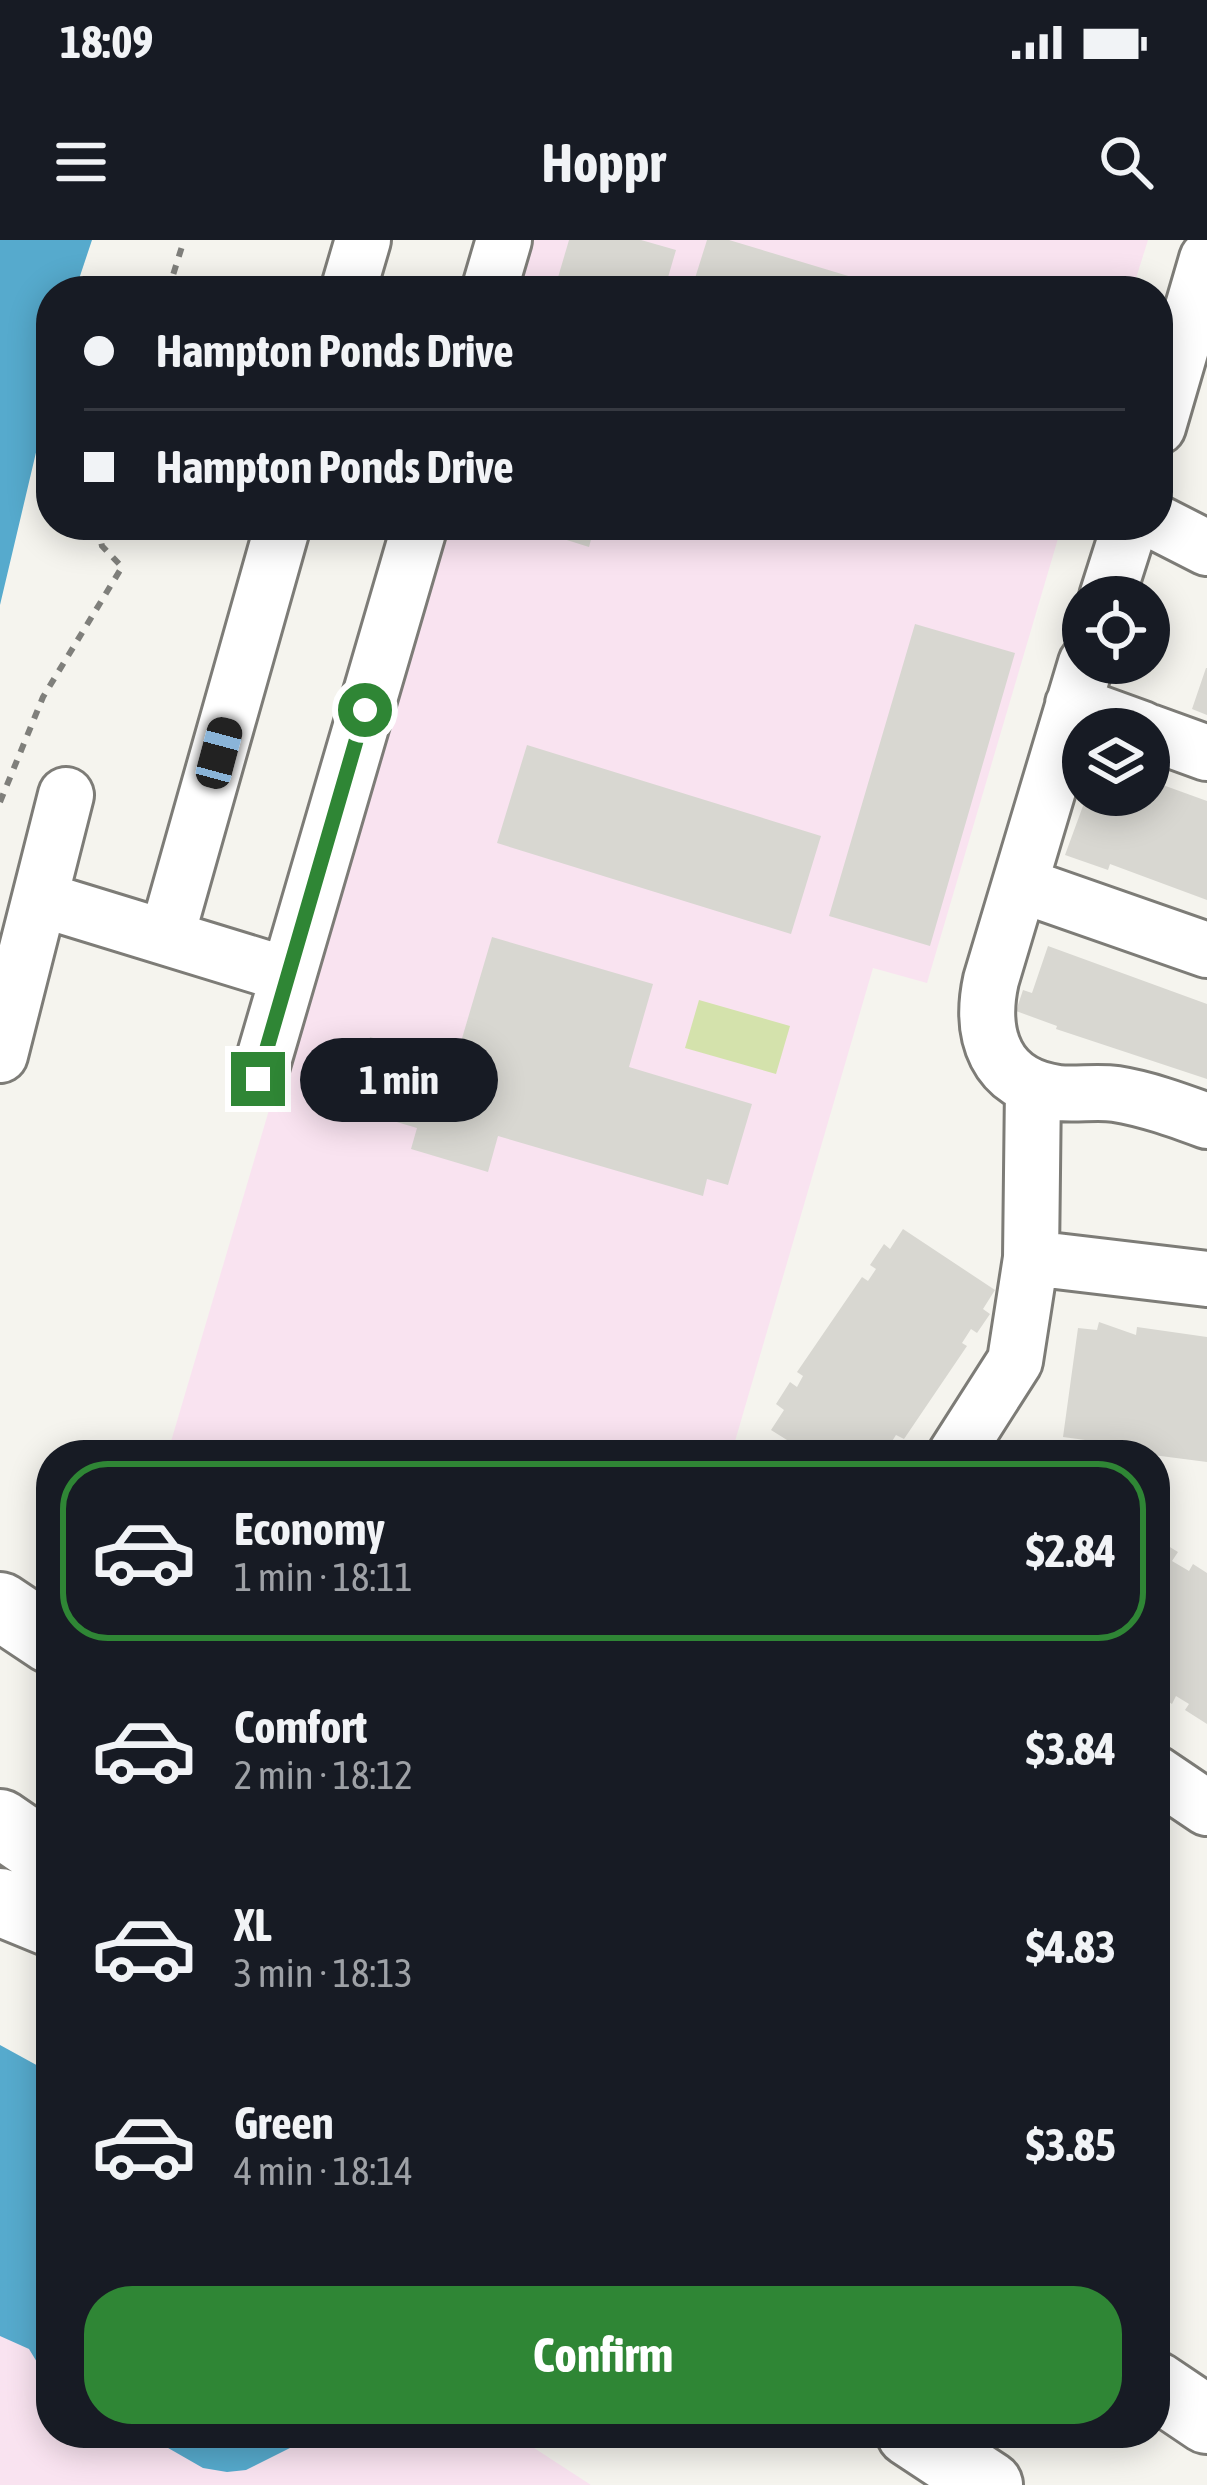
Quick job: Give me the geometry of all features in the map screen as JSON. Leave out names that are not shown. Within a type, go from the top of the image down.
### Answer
[{"type":"highway","points":[[0,1606],[36,1630]]},
{"type":"highway","points":[[0,1823],[36,1848]]},
{"type":"highway","points":[[0,1902],[36,1918]]},
{"type":"highway","points":[[1170,2395],[1207,2420]]},
{"type":"highway","points":[[933,2448],[989,2485]]},
{"type":"street","points":[[352,276],[363,240]]},
{"type":"street","points":[[493,276],[503,240]]},
{"type":"street","points":[[1173,376],[1207,260]]},
{"type":"street","points":[[1173,531],[1207,548]]},
{"type":"street","points":[[167,935],[279,540]]},
{"type":"street","points":[[258,1079],[416,540]]},
{"type":"street","points":[[1114,576],[1125,540]]},
{"type":"street","points":[[1080,684],[991,980],[985,1010],[987,1037],[996,1057],[1033,1087],[1057,1093],[1109,1093],[1207,1121]]},
{"type":"street","points":[[1081,684],[1115,708]]},
{"type":"street","points":[[1170,739],[1207,753]]},
{"type":"street","points":[[0,1055],[67,795]]},
{"type":"street","points":[[1022,885],[1207,950]]},
{"type":"street","points":[[40,899],[288,975]]},
{"type":"street","points":[[965,1440],[1015,1361],[1031,1258],[1033,1087]]},
{"type":"street","points":[[1031,1258],[1207,1279]]},
{"type":"street","points":[[1170,1783],[1207,1808]]},
{"type":"path","points":[[173,276],[184,240]]},
{"type":"path","points":[[0,802],[43,697],[122,567],[100,540]]},
{"type":"shaded area","points":[[529,240],[1148,240],[1137,276],[518,276]]},
{"type":"shaded area","points":[[438,540],[1058,540],[927,983],[873,968],[735,1440],[171,1440]]},
{"type":"shaded area","points":[[0,2105],[36,2128],[36,2448],[534,2448],[591,2485],[0,2485]]},
{"type":"green space","points":[[699,1000],[790,1026],[776,1074],[685,1048]]},
{"type":"water","points":[[0,240],[92,240],[80,276],[36,276],[36,453],[0,605]]},
{"type":"water","points":[[0,2045],[36,2065],[36,2360],[29,2349],[0,2336]]},
{"type":"water","points":[[168,2448],[290,2448],[246,2470],[203,2468]]},
{"type":"building","points":[[569,240],[641,240],[676,250],[668,276],[558,276]]},
{"type":"building","points":[[707,240],[729,240],[848,276],[696,276]]},
{"type":"building","points":[[915,624],[1015,653],[930,946],[829,916]]},
{"type":"building","points":[[1207,668],[1207,715],[1192,709]]},
{"type":"building","points":[[527,745],[821,836],[791,934],[497,843]]},
{"type":"building","points":[[1170,788],[1207,801],[1207,900],[1110,864],[1108,870],[1065,855],[1079,816],[1170,816]]},
{"type":"building","points":[[492,937],[653,984],[629,1067],[752,1104],[728,1185],[707,1179],[703,1196],[498,1136],[488,1172],[411,1149],[417,1128],[349,1108],[370,1037],[455,1062]]},
{"type":"building","points":[[1048,946],[1207,1004],[1207,1079],[1016,1011],[1023,990],[1032,993]]},
{"type":"building","points":[[903,1229],[995,1290],[983,1309],[990,1314],[977,1333],[971,1329],[962,1343],[967,1346],[904,1439],[896,1435],[893,1440],[787,1440],[771,1430],[784,1410],[776,1404],[790,1382],[797,1387],[803,1376],[797,1372],[862,1277],[868,1281],[876,1269],[870,1265],[884,1244],[890,1249]]},
{"type":"building","points":[[1099,1322],[1136,1335],[1137,1327],[1207,1337],[1207,1462],[1170,1457],[1170,1440],[1063,1437],[1078,1328],[1097,1330]]},
{"type":"building","points":[[1170,1547],[1178,1552],[1172,1561],[1189,1571],[1193,1564],[1207,1573],[1207,1724],[1185,1710],[1189,1704],[1176,1696],[1172,1704]]},
{"type":"route","points":[[258,1079],[365,710]]}]
